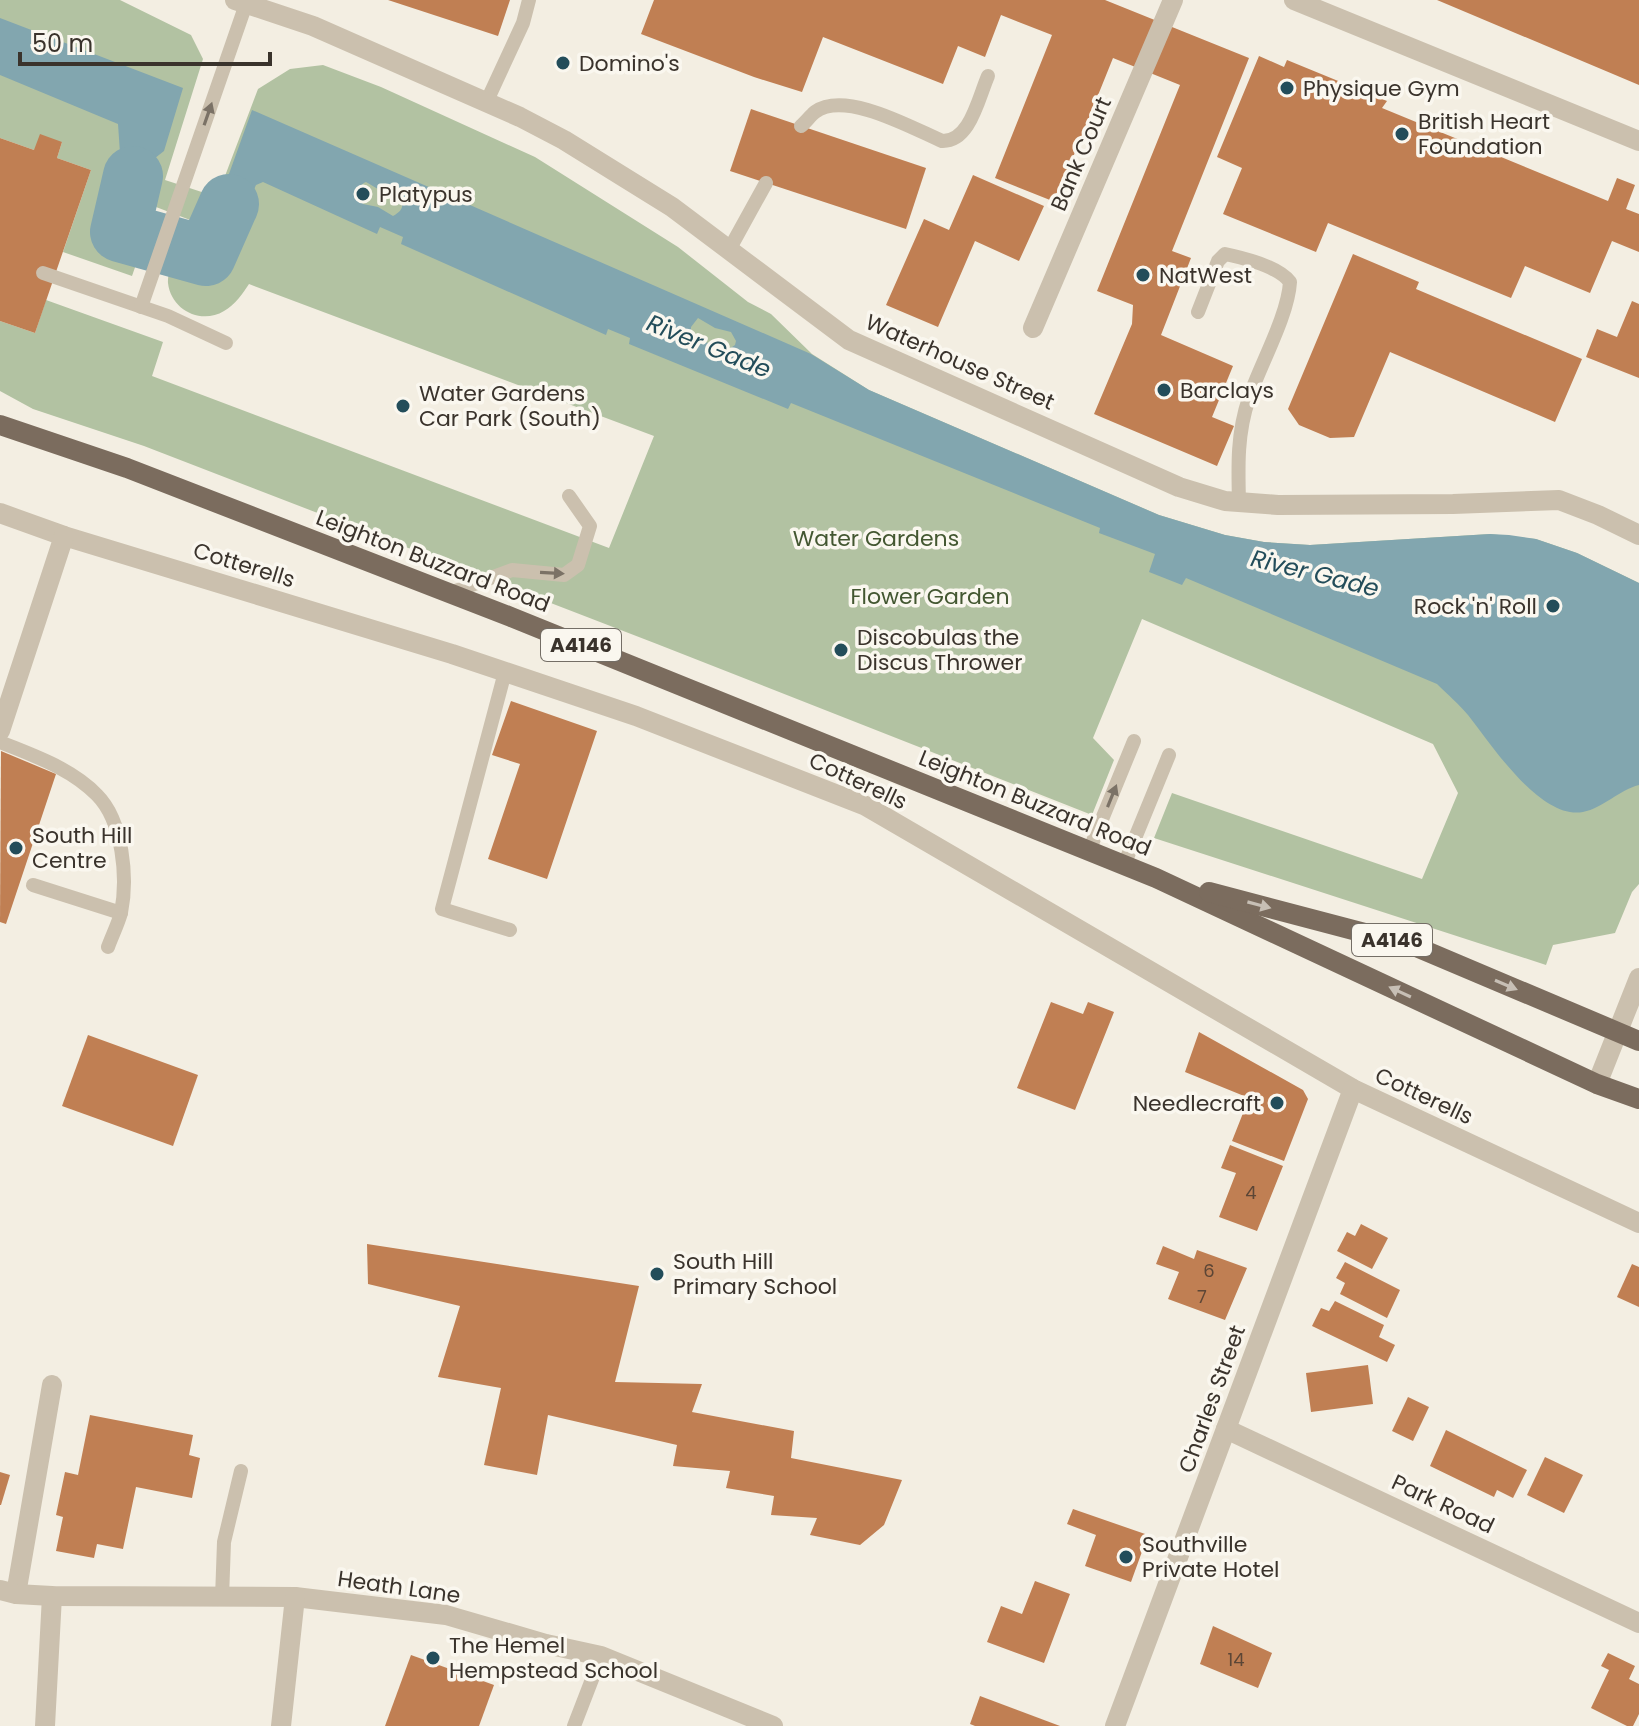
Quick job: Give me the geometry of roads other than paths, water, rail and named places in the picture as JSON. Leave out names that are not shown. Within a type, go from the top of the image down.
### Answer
[{"type":"main road","name":"Leighton Buzzard Road","points":[[0,425],[127,468],[450,593],[1156,878],[1597,1084],[1639,1099]]},
{"type":"main road","name":"Leighton Buzzard Road","points":[[1156,878],[1414,946],[1639,1041]]},
{"type":"street","name":"Bank Court","points":[[1033,328],[1173,0]]},
{"type":"street","points":[[1294,0],[1639,141]]},
{"type":"street","name":"Waterhouse Street","points":[[243,1],[313,26],[564,140],[672,207],[849,340],[1179,487],[1225,501],[1293,505],[1559,500],[1639,535]]},
{"type":"street","name":"Cotterells","points":[[0,513],[64,536],[505,672],[636,716],[866,806],[1353,1089],[1639,1223]]},
{"type":"street","points":[[0,731],[64,536]]},
{"type":"street","points":[[1597,1084],[1639,978]]},
{"type":"street","name":"Charles Street","points":[[1115,1726],[1353,1089]]},
{"type":"street","points":[[8,1592],[52,1385]]},
{"type":"street","name":"Park Road","points":[[1226,1429],[1639,1623]]},
{"type":"street","name":"Heath Lane","points":[[8,1592],[52,1596],[295,1597],[446,1615],[546,1644],[601,1656],[773,1726]]},
{"type":"street","points":[[45,1726],[52,1596]]},
{"type":"street","points":[[281,1726],[295,1597]]},
{"type":"lane","points":[[486,103],[523,23],[529,0]]},
{"type":"lane","points":[[141,307],[243,1]]},
{"type":"lane","points":[[801,126],[817,110],[846,105],[877,113],[942,141],[953,141],[963,134],[988,76]]},
{"type":"lane","points":[[729,250],[766,183]]},
{"type":"lane","points":[[1198,312],[1218,261],[1225,254],[1270,269],[1290,282],[1239,434],[1239,502]]},
{"type":"lane","points":[[43,273],[168,316],[226,343]]},
{"type":"lane","points":[[450,593],[512,570],[564,575],[578,565],[590,526],[569,496]]},
{"type":"lane","points":[[505,672],[442,909],[510,930]]},
{"type":"lane","points":[[1089,851],[1134,741]]},
{"type":"lane","points":[[0,742],[60,767],[98,796],[119,831],[123,875],[121,913],[108,947]]},
{"type":"lane","points":[[1124,865],[1169,755]]},
{"type":"lane","points":[[33,885],[121,913]]},
{"type":"lane","points":[[222,1598],[224,1542],[241,1471]]},
{"type":"lane","points":[[574,1726],[601,1656]]},
{"type":"water","points":[[0,18],[183,88],[164,151],[145,166],[128,223],[147,230],[141,248],[113,238],[127,181],[120,153],[118,124],[0,75]]},
{"type":"water","name":"Water Gardens","points":[[252,110],[811,354],[869,390],[1159,515],[1225,535],[1264,542],[1310,545],[1490,534],[1536,539],[1577,553],[1639,583],[1639,785],[1583,812],[1567,811],[1550,804],[1518,777],[1464,711],[1437,684],[1186,578],[1182,585],[1149,572],[1155,554],[1099,533],[1100,528],[791,403],[788,409],[629,344],[630,338],[608,329],[606,335],[401,244],[403,237],[380,227],[377,234],[263,182],[256,185],[245,210],[208,265],[177,256],[184,240],[203,246]],"holes":[[[366,182],[383,192],[399,195],[402,204],[399,212],[393,216],[378,207],[363,204],[359,192]],[[698,318],[715,328],[731,332],[735,345],[725,352],[710,343],[695,341],[691,327]]]},
{"type":"waterway","name":"River Gade","points":[[133,176],[120,232],[206,256],[229,204]]},
{"type":"place","name":"Domino's","points":[[563,63]]},
{"type":"place","name":"Physique Gym","points":[[1287,88]]},
{"type":"place","name":"British Heart Foundation","points":[[1402,134]]},
{"type":"place","name":"Platypus","points":[[363,194]]},
{"type":"place","name":"NatWest","points":[[1143,275]]},
{"type":"place","name":"Barclays","points":[[1164,390]]},
{"type":"place","name":"Water Gardens Car Park (South)","points":[[403,406]]},
{"type":"place","name":"Rock 'n' Roll","points":[[1553,606]]},
{"type":"place","name":"Discobulas the Discus Thrower","points":[[841,650]]},
{"type":"place","name":"South Hill Centre","points":[[16,848]]},
{"type":"place","name":"Needlecraft","points":[[1277,1103]]},
{"type":"place","name":"South Hill Primary School","points":[[657,1274]]},
{"type":"place","name":"Southville Private Hotel","points":[[1126,1557]]},
{"type":"place","name":"The Hemel Hempstead School","points":[[433,1658]]},
{"type":"park label","name":"Flower Garden","points":[[930,596]]}]
